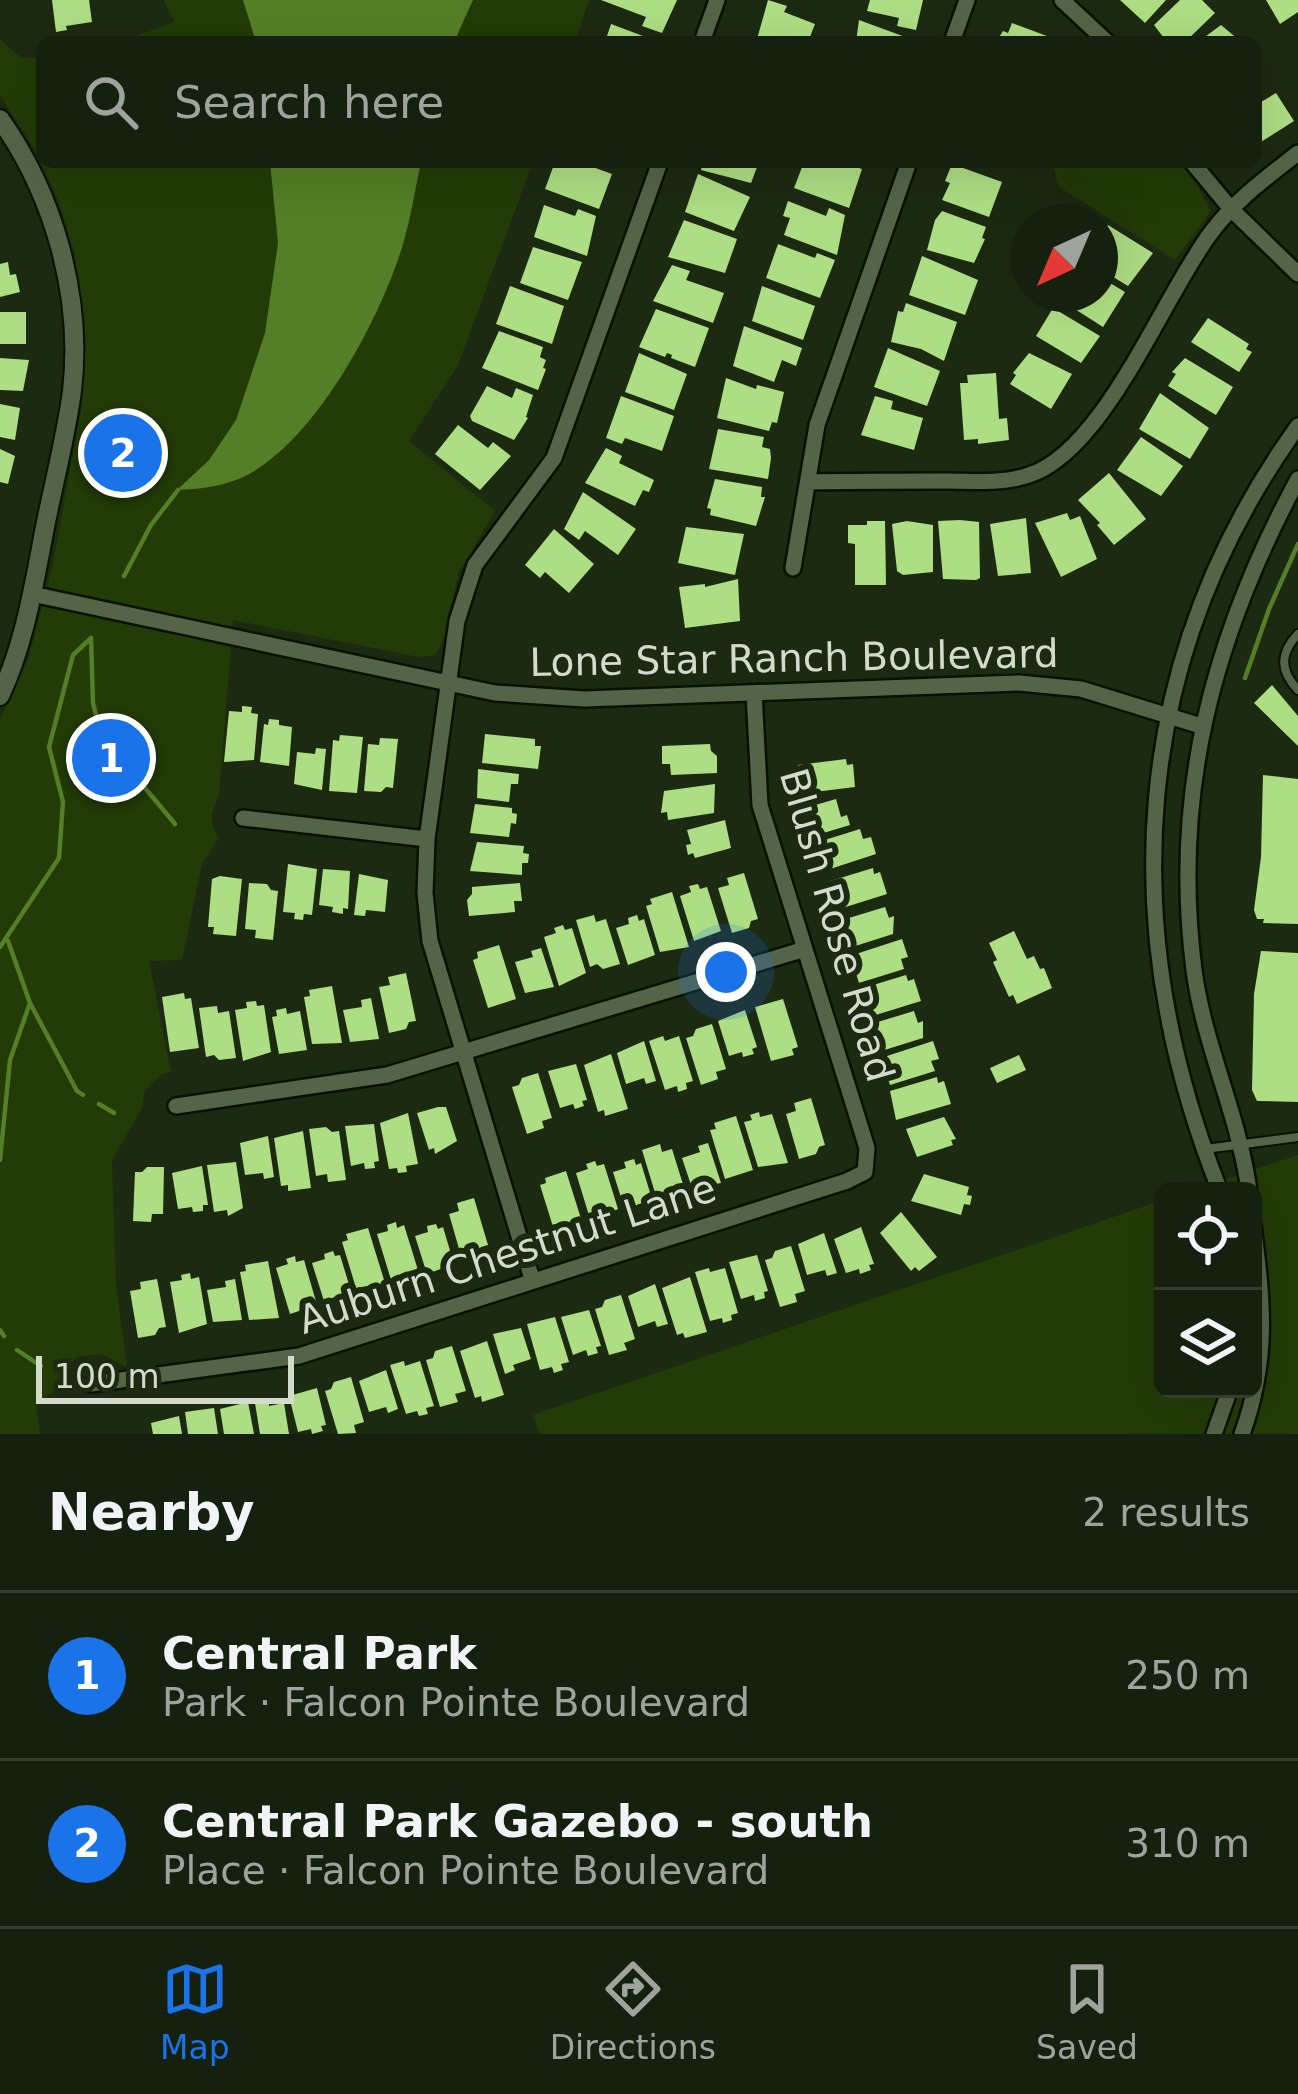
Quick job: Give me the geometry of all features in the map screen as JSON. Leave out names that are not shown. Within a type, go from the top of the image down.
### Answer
[{"type":"street","points":[[704,36],[717,0]]},
{"type":"street","points":[[954,36],[967,0]]},
{"type":"street","points":[[1062,0],[1101,36]]},
{"type":"street","points":[[0,119],[38,186],[58,239],[70,311],[72,389],[32,594],[16,658],[0,696]]},
{"type":"street","points":[[808,482],[997,481],[1029,476],[1054,463],[1084,434],[1202,246],[1231,209],[1298,153]]},
{"type":"street","points":[[532,1279],[430,941],[427,839],[457,621],[475,565],[554,458],[658,168]]},
{"type":"street","points":[[793,568],[817,425],[907,168]]},
{"type":"street","points":[[1197,168],[1231,209],[1298,274]]},
{"type":"street","points":[[1216,1182],[1203,1150],[1168,1017],[1151,904],[1166,715],[1203,598],[1252,494],[1298,426]]},
{"type":"street","points":[[1248,1182],[1243,1146],[1206,1028],[1194,971],[1187,875],[1191,786],[1202,726],[1237,612],[1298,478]]},
{"type":"street","name":"Lone Star Ranch Boulevard","points":[[32,594],[495,693],[584,699],[1019,682],[1081,688],[1202,726]]},
{"type":"street","name":"Blush Rose Road","points":[[754,693],[760,805],[867,1148],[866,1172]]},
{"type":"street","points":[[243,818],[427,839]]},
{"type":"street","points":[[176,1106],[387,1075],[805,949]]},
{"type":"street","name":"Auburn Chestnut Lane","points":[[91,1384],[299,1356],[866,1172]]},
{"type":"street","points":[[1214,1434],[1227,1398]]},
{"type":"street","points":[[1242,1434],[1255,1398]]},
{"type":"lane","points":[[1298,634],[1283,660],[1284,676],[1298,690]]},
{"type":"lane","points":[[1203,1150],[1298,1137]]},
{"type":"shaded area","points":[[164,0],[589,0],[577,36],[136,36],[174,22]]},
{"type":"shaded area","points":[[243,0],[473,0],[457,36],[254,36]]},
{"type":"shaded area","points":[[0,39],[21,58],[36,58],[36,152],[35,150],[0,95]]},
{"type":"shaded area","points":[[43,168],[531,168],[458,365],[409,441],[495,511],[459,572],[442,643],[435,655],[419,657],[233,620],[219,796],[212,817],[219,838],[202,864],[182,960],[149,961],[171,1072],[145,1090],[142,1108],[112,1160],[116,1285],[127,1367],[102,1354],[77,1357],[64,1370],[61,1385],[36,1406],[40,1434],[0,1434],[0,720],[29,658],[52,568],[81,411],[85,332],[75,254]]},
{"type":"shaded area","points":[[271,168],[420,168],[393,274],[361,342],[319,409],[268,462],[241,478],[177,490],[209,460],[236,420],[265,333],[278,243]]},
{"type":"shaded area","points":[[1054,168],[1188,168],[1211,211],[1175,260],[1118,224],[1118,204],[1086,204],[1059,187]]},
{"type":"shaded area","points":[[1298,1155],[1298,1434],[540,1434],[533,1415],[1154,1203],[1154,1398],[1262,1398],[1262,1182],[1216,1182]]},
{"type":"building","points":[[52,0],[89,0],[92,22],[56,32]]},
{"type":"building","points":[[601,0],[677,0],[662,33],[642,26],[646,17]]},
{"type":"building","points":[[768,0],[815,24],[810,36],[758,36]]},
{"type":"building","points":[[870,0],[923,0],[916,30],[897,26],[899,18],[867,11]]},
{"type":"building","points":[[1120,0],[1166,0],[1145,23]]},
{"type":"building","points":[[1180,0],[1202,0],[1215,13],[1191,36],[1162,36],[1154,25]]},
{"type":"building","points":[[1266,0],[1298,0],[1298,12],[1280,24]]},
{"type":"building","points":[[859,20],[902,36],[857,36]]},
{"type":"building","points":[[1012,23],[1047,36],[1000,36],[1008,33]]},
{"type":"building","points":[[611,24],[643,36],[607,36]]},
{"type":"building","points":[[1221,25],[1234,36],[1206,36]]},
{"type":"building","points":[[1276,93],[1294,121],[1262,141],[1262,101]]},
{"type":"building","points":[[553,168],[596,168],[612,174],[599,209],[545,189]]},
{"type":"building","points":[[702,168],[757,168],[751,183]]},
{"type":"building","points":[[802,168],[862,169],[849,208],[794,188]]},
{"type":"building","points":[[950,168],[963,168],[1002,182],[989,217],[942,200],[950,183],[945,181]]},
{"type":"building","points":[[698,174],[750,197],[734,231],[685,212]]},
{"type":"building","points":[[788,201],[826,216],[829,208],[845,215],[837,255],[784,235],[790,218],[783,216]]},
{"type":"building","points":[[544,205],[575,216],[578,209],[596,216],[587,256],[534,237]]},
{"type":"building","points":[[942,211],[986,227],[974,263],[927,250]]},
{"type":"building","points":[[684,220],[737,239],[725,273],[668,257]]},
{"type":"building","points":[[1118,231],[1153,253],[1128,286],[1118,280]]},
{"type":"building","points":[[778,244],[835,260],[820,298],[766,278]]},
{"type":"building","points":[[533,247],[582,262],[568,300],[520,283]]},
{"type":"building","points":[[922,256],[978,280],[965,315],[909,295]]},
{"type":"building","points":[[8,262],[20,292],[0,297],[0,264]]},
{"type":"building","points":[[672,265],[690,271],[686,280],[724,293],[713,323],[653,301]]},
{"type":"building","points":[[510,286],[564,306],[552,344],[496,324]]},
{"type":"building","points":[[762,286],[815,306],[803,340],[752,321]]},
{"type":"building","points":[[906,303],[957,322],[944,361],[891,342],[898,311],[903,312]]},
{"type":"building","points":[[656,309],[709,328],[695,367],[667,353],[665,357],[639,347]]},
{"type":"building","points":[[0,312],[26,312],[26,344],[0,344]]},
{"type":"building","points":[[1051,312],[1060,312],[1100,336],[1081,363],[1036,336]]},
{"type":"building","points":[[1080,312],[1112,312],[1103,327]]},
{"type":"building","points":[[1208,318],[1249,344],[1246,349],[1252,352],[1239,372],[1191,342]]},
{"type":"building","points":[[744,326],[802,348],[796,366],[782,360],[774,382],[733,366]]},
{"type":"building","points":[[499,331],[543,347],[540,357],[546,360],[546,369],[538,390],[482,368]]},
{"type":"building","points":[[888,348],[940,371],[927,406],[874,387]]},
{"type":"building","points":[[639,353],[687,374],[674,410],[625,392]]},
{"type":"building","points":[[1029,353],[1072,374],[1051,409],[1010,384]]},
{"type":"building","points":[[0,358],[29,360],[23,391],[0,390]]},
{"type":"building","points":[[1185,358],[1233,387],[1216,415],[1168,386],[1176,374],[1172,372]]},
{"type":"building","points":[[996,373],[999,419],[1007,418],[1009,440],[978,444],[978,439],[964,440],[960,383],[968,383],[967,375]]},
{"type":"building","points":[[726,378],[756,389],[757,385],[784,392],[777,423],[772,422],[769,431],[717,418]]},
{"type":"building","points":[[487,386],[512,398],[516,388],[533,395],[528,418],[514,440],[472,421],[470,416]]},
{"type":"building","points":[[1160,393],[1209,428],[1190,459],[1139,429]]},
{"type":"building","points":[[621,396],[674,416],[662,451],[625,438],[622,444],[606,438]]},
{"type":"building","points":[[875,396],[893,401],[891,409],[923,418],[914,450],[861,435]]},
{"type":"building","points":[[0,404],[20,408],[15,440],[0,437]]},
{"type":"building","points":[[458,425],[488,448],[493,442],[511,456],[480,490],[435,454]]},
{"type":"building","points":[[718,429],[764,437],[762,447],[770,449],[771,458],[768,479],[709,469]]},
{"type":"building","points":[[1141,437],[1183,466],[1161,496],[1117,470]]},
{"type":"building","points":[[606,448],[622,456],[619,463],[654,480],[635,506],[585,483]]},
{"type":"building","points":[[0,449],[15,456],[8,484],[0,482]]},
{"type":"building","points":[[1109,473],[1146,519],[1114,545],[1078,500]]},
{"type":"building","points":[[715,479],[762,487],[761,497],[765,497],[756,526],[710,515],[707,508]]},
{"type":"building","points":[[583,492],[636,529],[618,555],[585,531],[579,540],[564,529]]},
{"type":"building","points":[[1067,513],[1070,520],[1080,516],[1097,559],[1061,577],[1035,523]]},
{"type":"building","points":[[1026,518],[1031,573],[998,576],[990,524]]},
{"type":"building","points":[[867,521],[885,521],[886,585],[855,585],[855,544],[848,543],[848,525],[867,525]]},
{"type":"building","points":[[938,521],[979,522],[980,578],[976,580],[943,579]]},
{"type":"building","points":[[892,524],[933,525],[933,572],[903,575],[897,571]]},
{"type":"building","points":[[686,527],[744,534],[735,575],[678,563]]},
{"type":"building","points":[[554,529],[594,564],[569,593],[545,572],[540,578],[525,565]]},
{"type":"building","points":[[738,579],[740,621],[685,628],[679,587]]},
{"type":"building","points":[[1272,685],[1298,716],[1298,746],[1254,703]]},
{"type":"building","points":[[242,706],[258,714],[254,760],[224,762],[229,711],[242,712]]},
{"type":"building","points":[[269,719],[292,727],[289,766],[260,762],[264,724]]},
{"type":"building","points":[[485,734],[535,739],[535,746],[541,746],[538,769],[482,763]]},
{"type":"building","points":[[340,735],[363,737],[357,793],[329,791],[333,740],[339,741]]},
{"type":"building","points":[[380,738],[398,739],[393,788],[364,791],[368,744],[379,745]]},
{"type":"building","points":[[710,744],[717,756],[717,773],[671,775],[670,764],[662,764],[662,746]]},
{"type":"building","points":[[316,748],[326,749],[322,790],[294,784],[297,752],[315,754]]},
{"type":"building","points":[[846,759],[847,765],[853,764],[855,787],[798,794],[798,765]]},
{"type":"building","points":[[478,769],[519,774],[518,784],[511,784],[509,802],[477,798]]},
{"type":"building","points":[[1263,775],[1298,779],[1298,924],[1263,923],[1254,910]]},
{"type":"building","points":[[715,784],[714,813],[668,820],[667,812],[661,813],[664,791]]},
{"type":"building","points":[[836,799],[841,817],[847,815],[850,825],[810,837],[805,808]]},
{"type":"building","points":[[475,804],[512,808],[516,824],[511,823],[509,837],[470,833]]},
{"type":"building","points":[[725,820],[731,848],[695,858],[693,853],[688,855],[687,830]]},
{"type":"building","points":[[860,829],[863,839],[871,837],[876,854],[830,869],[815,843]]},
{"type":"building","points":[[477,842],[524,846],[523,853],[529,854],[528,863],[522,863],[522,875],[470,871]]},
{"type":"building","points":[[288,864],[317,869],[312,915],[304,914],[303,920],[283,912]]},
{"type":"building","points":[[873,868],[874,874],[880,872],[887,894],[833,911],[824,883]]},
{"type":"building","points":[[323,869],[350,871],[348,909],[343,908],[343,914],[319,905]]},
{"type":"building","points":[[744,873],[758,919],[749,928],[732,933],[718,888],[729,885],[727,878]]},
{"type":"building","points":[[359,874],[388,880],[385,912],[366,910],[365,916],[354,915]]},
{"type":"building","points":[[212,879],[242,879],[236,936],[213,934],[214,927],[208,927]]},
{"type":"building","points":[[249,883],[267,884],[278,891],[273,940],[255,938],[256,930],[245,929]]},
{"type":"building","points":[[520,883],[522,901],[514,901],[515,912],[469,916],[467,900],[472,887]]},
{"type":"building","points":[[698,884],[700,889],[707,887],[721,931],[694,941],[680,896]]},
{"type":"building","points":[[672,892],[689,947],[660,952],[646,906],[652,904],[650,899]]},
{"type":"building","points":[[885,907],[889,918],[894,916],[893,934],[849,948],[839,921]]},
{"type":"building","points":[[594,915],[596,922],[606,919],[620,964],[590,967],[576,920]]},
{"type":"building","points":[[637,915],[639,921],[644,919],[655,955],[628,965],[616,928]]},
{"type":"building","points":[[563,925],[565,930],[572,928],[586,973],[559,986],[544,937]]},
{"type":"building","points":[[1014,931],[1027,959],[1034,956],[1052,988],[1017,1004],[1013,995],[1009,997],[989,943]]},
{"type":"building","points":[[902,939],[908,957],[901,959],[904,969],[859,983],[856,954]]},
{"type":"building","points":[[499,945],[516,999],[488,1008],[473,960],[477,952]]},
{"type":"building","points":[[541,948],[554,987],[525,993],[515,962],[533,957],[531,951]]},
{"type":"building","points":[[1261,951],[1298,953],[1298,1102],[1257,1101],[1252,1090],[1254,994]]},
{"type":"building","points":[[406,973],[416,1021],[389,1033],[379,987],[390,985],[388,977]]},
{"type":"building","points":[[906,975],[908,981],[914,979],[921,1001],[866,1018],[860,989]]},
{"type":"building","points":[[332,986],[342,1043],[312,1044],[304,997],[310,996],[309,990]]},
{"type":"building","points":[[184,993],[185,999],[191,998],[199,1048],[170,1052],[162,997]]},
{"type":"building","points":[[371,998],[379,1039],[350,1042],[343,1010],[362,1007],[361,1000]]},
{"type":"building","points":[[783,999],[798,1047],[792,1049],[794,1055],[771,1061],[755,1007]]},
{"type":"building","points":[[256,1001],[257,1006],[264,1005],[271,1052],[243,1061],[235,1010]]},
{"type":"building","points":[[217,1006],[218,1013],[229,1011],[236,1058],[206,1057],[199,1008]]},
{"type":"building","points":[[286,1008],[287,1014],[300,1011],[307,1050],[279,1054],[272,1017],[277,1016],[276,1010]]},
{"type":"building","points":[[745,1010],[757,1047],[752,1049],[754,1054],[729,1056],[718,1021]]},
{"type":"building","points":[[914,1011],[918,1023],[923,1021],[923,1038],[878,1052],[868,1025]]},
{"type":"building","points":[[712,1024],[726,1069],[716,1072],[718,1079],[701,1085],[686,1038]]},
{"type":"building","points":[[663,1036],[665,1041],[679,1036],[693,1081],[686,1083],[687,1089],[665,1090],[649,1041]]},
{"type":"building","points":[[644,1041],[656,1081],[646,1084],[644,1078],[626,1084],[617,1053]]},
{"type":"building","points":[[933,1041],[939,1059],[931,1061],[935,1071],[890,1085],[887,1056]]},
{"type":"building","points":[[611,1054],[628,1109],[605,1116],[604,1110],[598,1112],[584,1065]]},
{"type":"building","points":[[1019,1055],[1026,1070],[997,1083],[990,1068]]},
{"type":"building","points":[[576,1064],[587,1100],[575,1109],[573,1104],[560,1108],[548,1071]]},
{"type":"building","points":[[538,1073],[552,1118],[542,1121],[544,1128],[527,1134],[512,1087]]},
{"type":"building","points":[[937,1077],[938,1083],[944,1081],[951,1104],[896,1120],[890,1091]]},
{"type":"building","points":[[811,1098],[825,1145],[816,1154],[799,1159],[786,1114],[796,1111],[794,1103]]},
{"type":"building","points":[[446,1107],[457,1141],[435,1154],[434,1148],[429,1150],[417,1113]]},
{"type":"building","points":[[759,1112],[760,1117],[772,1114],[788,1163],[758,1167],[744,1122]]},
{"type":"building","points":[[408,1113],[418,1164],[398,1173],[397,1168],[389,1169],[380,1123]]},
{"type":"building","points":[[736,1116],[753,1170],[725,1179],[710,1130],[716,1129],[714,1123]]},
{"type":"building","points":[[944,1117],[956,1139],[951,1140],[953,1145],[917,1157],[906,1129]]},
{"type":"building","points":[[374,1124],[379,1161],[374,1162],[375,1168],[365,1169],[364,1163],[351,1166],[345,1126]]},
{"type":"building","points":[[309,1129],[339,1131],[346,1180],[328,1182],[327,1174],[316,1176]]},
{"type":"building","points":[[303,1131],[311,1188],[288,1191],[288,1185],[281,1186],[274,1138]]},
{"type":"building","points":[[268,1136],[274,1177],[245,1175],[240,1143]]},
{"type":"building","points":[[708,1143],[721,1183],[692,1188],[682,1158],[700,1152],[698,1146]]},
{"type":"building","points":[[660,1144],[662,1152],[672,1149],[686,1194],[656,1196],[642,1150]]},
{"type":"building","points":[[634,1159],[636,1165],[641,1163],[652,1199],[629,1208],[624,1207],[613,1172]]},
{"type":"building","points":[[595,1161],[597,1166],[604,1164],[618,1209],[591,1222],[576,1173]]},
{"type":"building","points":[[236,1162],[243,1208],[228,1216],[227,1210],[214,1212],[207,1165]]},
{"type":"building","points":[[202,1166],[208,1205],[203,1205],[203,1211],[178,1209],[172,1173]]},
{"type":"building","points":[[164,1167],[163,1214],[152,1214],[151,1222],[133,1221],[135,1172]]},
{"type":"building","points":[[566,1171],[583,1225],[555,1233],[540,1185],[546,1183],[545,1178]]},
{"type":"building","points":[[924,1174],[969,1187],[970,1205],[964,1204],[961,1215],[911,1201]]},
{"type":"building","points":[[474,1198],[488,1245],[462,1259],[449,1214],[459,1211],[457,1203]]},
{"type":"building","points":[[901,1212],[937,1257],[919,1271],[915,1267],[911,1271],[880,1233]]},
{"type":"building","points":[[396,1222],[397,1228],[404,1225],[418,1270],[392,1283],[377,1234]]},
{"type":"building","points":[[436,1224],[438,1229],[443,1227],[454,1264],[427,1274],[415,1236]]},
{"type":"building","points":[[861,1227],[874,1264],[860,1274],[859,1269],[846,1273],[834,1239]]},
{"type":"building","points":[[368,1228],[385,1283],[356,1288],[342,1242],[348,1240],[346,1234]]},
{"type":"building","points":[[824,1233],[837,1273],[827,1276],[825,1270],[807,1275],[798,1244]]},
{"type":"building","points":[[791,1246],[805,1291],[795,1294],[797,1302],[780,1307],[765,1260]]},
{"type":"building","points":[[333,1251],[340,1255],[351,1291],[324,1301],[312,1263]]},
{"type":"building","points":[[757,1255],[768,1291],[765,1298],[755,1301],[754,1295],[741,1299],[729,1262]]},
{"type":"building","points":[[295,1256],[296,1262],[304,1260],[317,1305],[290,1314],[276,1268]]},
{"type":"building","points":[[268,1261],[279,1318],[249,1320],[240,1272],[246,1271],[245,1265]]},
{"type":"building","points":[[709,1268],[710,1272],[725,1268],[738,1313],[731,1315],[732,1320],[710,1321],[695,1272]]},
{"type":"building","points":[[190,1273],[191,1279],[199,1277],[207,1324],[179,1333],[170,1282]]},
{"type":"building","points":[[690,1277],[707,1332],[685,1338],[683,1333],[677,1335],[662,1288]]},
{"type":"building","points":[[157,1279],[166,1327],[138,1338],[130,1291],[141,1289],[140,1282]]},
{"type":"building","points":[[235,1279],[242,1320],[213,1322],[207,1290],[226,1287],[225,1281]]},
{"type":"building","points":[[655,1284],[668,1324],[657,1327],[655,1321],[638,1327],[628,1296]]},
{"type":"building","points":[[621,1295],[635,1339],[624,1343],[627,1350],[609,1355],[595,1309]]},
{"type":"building","points":[[589,1310],[601,1346],[596,1347],[598,1353],[588,1356],[586,1350],[573,1355],[561,1317]]},
{"type":"building","points":[[555,1317],[569,1362],[554,1373],[552,1367],[540,1370],[527,1324]]},
{"type":"building","points":[[521,1328],[531,1359],[513,1365],[515,1370],[505,1374],[493,1334]]},
{"type":"building","points":[[487,1341],[504,1395],[482,1402],[481,1396],[475,1398],[460,1351]]},
{"type":"building","points":[[452,1346],[466,1391],[455,1394],[458,1402],[440,1407],[426,1360],[435,1351]]},
{"type":"building","points":[[404,1361],[405,1366],[420,1361],[434,1406],[426,1408],[428,1414],[406,1414],[390,1365]]},
{"type":"building","points":[[386,1370],[398,1409],[369,1412],[359,1381]]},
{"type":"building","points":[[351,1377],[364,1422],[354,1425],[356,1433],[338,1434],[325,1391],[334,1382]]},
{"type":"building","points":[[317,1388],[326,1425],[312,1434],[311,1429],[298,1432],[289,1396]]},
{"type":"building","points":[[269,1401],[269,1406],[284,1403],[289,1434],[260,1434],[255,1403]]},
{"type":"building","points":[[248,1402],[254,1434],[224,1434],[220,1409]]},
{"type":"building","points":[[214,1408],[218,1434],[188,1434],[185,1412]]},
{"type":"building","points":[[179,1416],[182,1434],[153,1434],[151,1423]]},
{"type":"waterway","points":[[124,576],[151,525],[178,490]]},
{"type":"waterway","points":[[1245,678],[1298,544]]},
{"type":"waterway","points":[[91,638],[93,703],[101,735],[175,824]]},
{"type":"waterway","points":[[0,947],[59,858],[63,802],[49,747],[73,655],[91,638]]},
{"type":"waterway","points":[[0,1160],[10,1060],[30,1003],[8,941]]},
{"type":"waterway","points":[[30,1003],[83,1095]]},
{"type":"waterway","points":[[99,1104],[114,1113]]},
{"type":"waterway","points":[[0,1330],[4,1336]]},
{"type":"waterway","points":[[17,1350],[41,1366]]},
{"type":"place","name":"Central Park Gazebo - south","points":[[123,453]]},
{"type":"place","name":"Central Park","points":[[111,758]]}]
